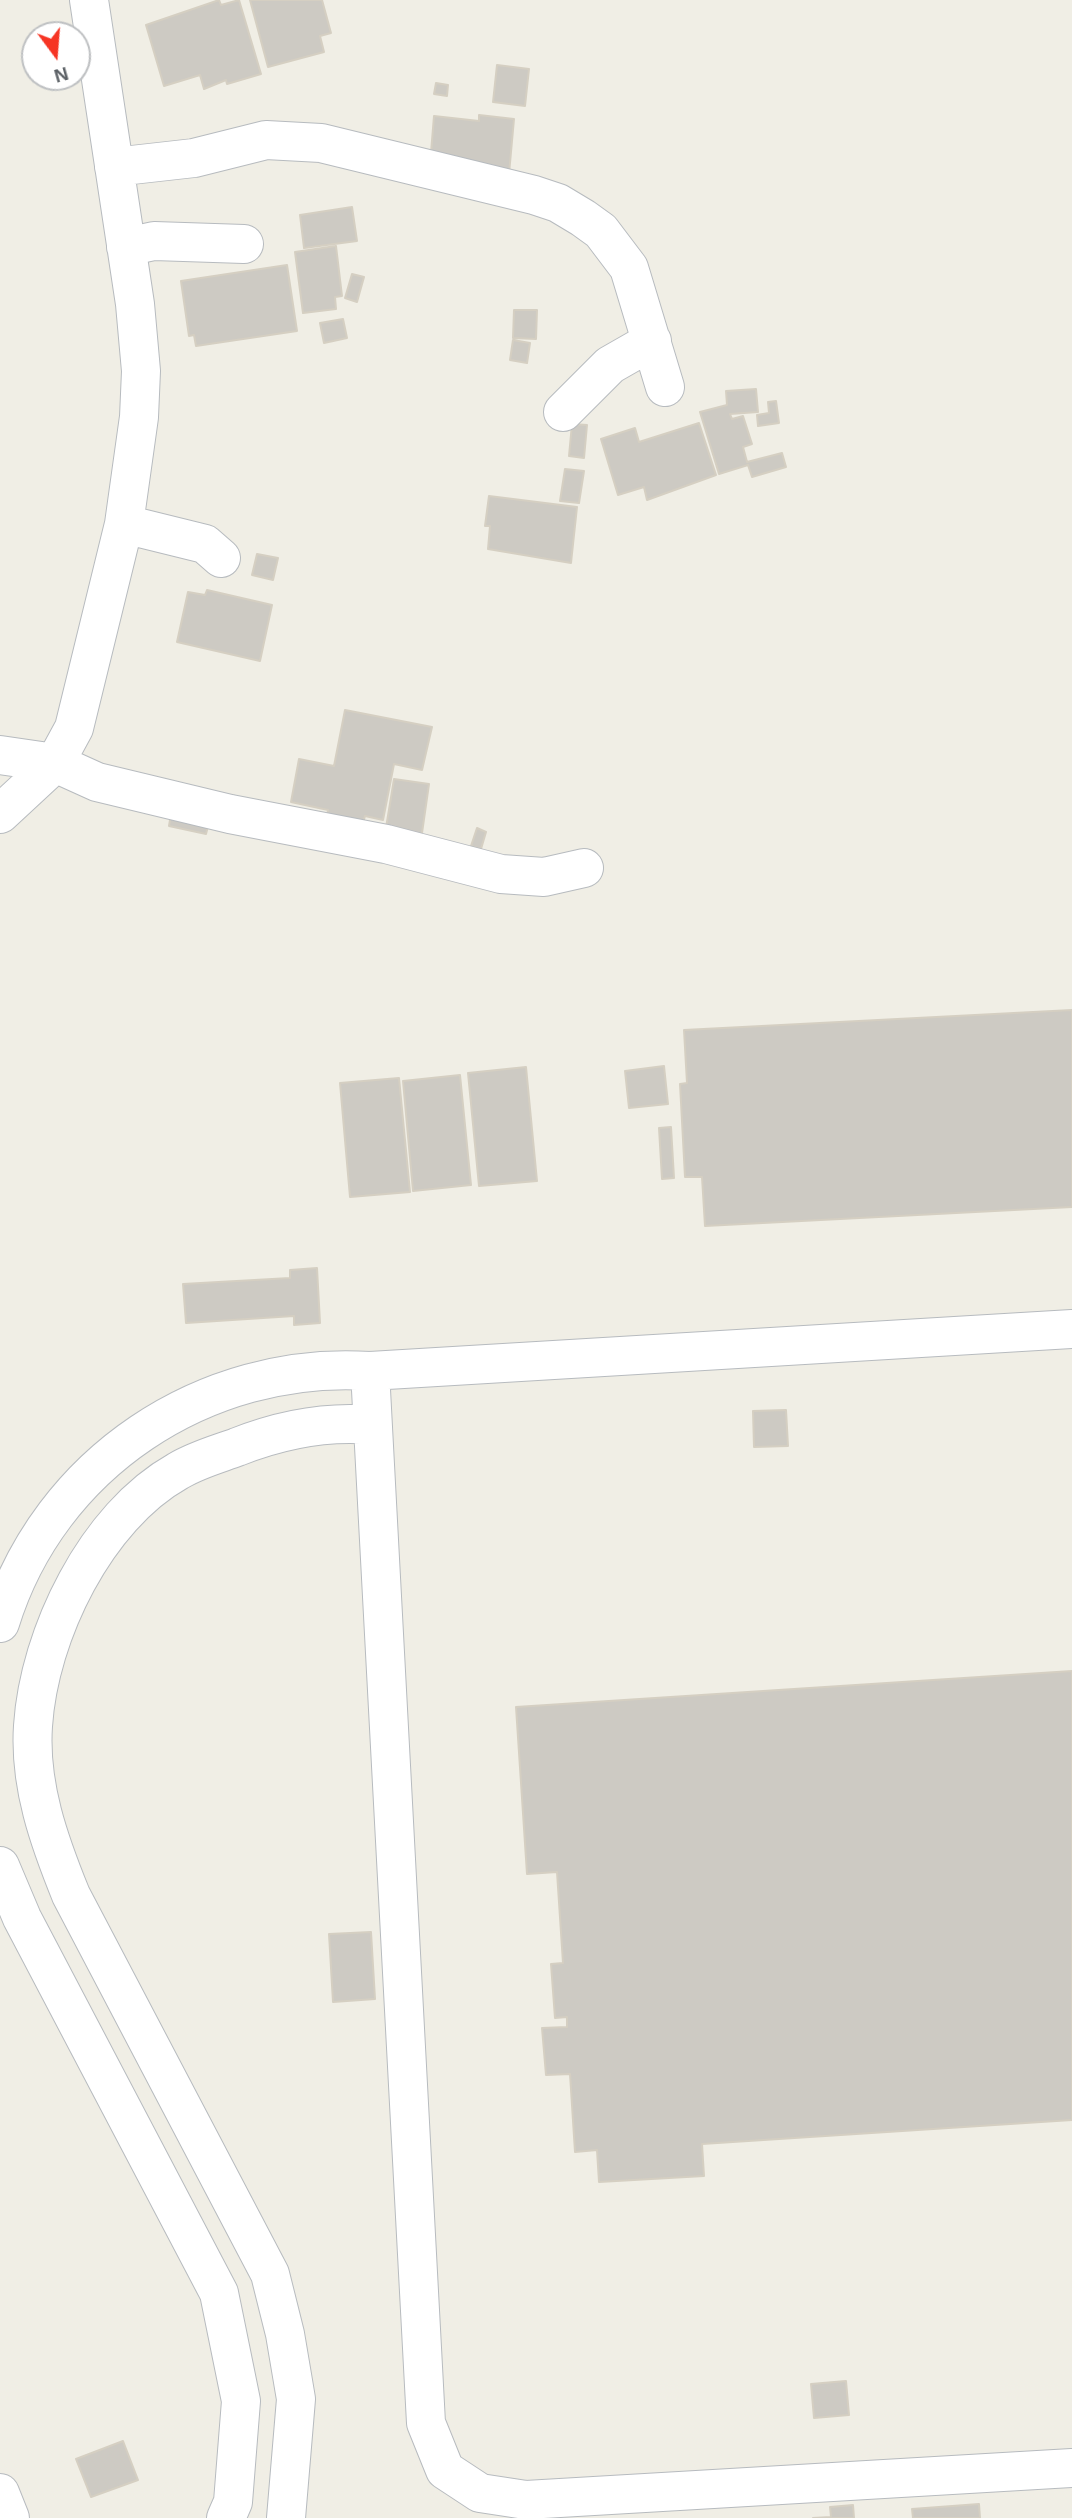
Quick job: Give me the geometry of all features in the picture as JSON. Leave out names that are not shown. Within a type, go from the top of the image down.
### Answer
[{"type":"street","points":[[0,814],[55,763],[74,728],[124,524],[139,417],[141,370],[126,247],[89,0]]},
{"type":"street","points":[[114,167],[194,158],[266,139],[295,140],[321,143],[534,195],[558,204],[583,218],[614,247],[629,268],[638,288],[665,387]]},
{"type":"street","points":[[126,247],[154,242],[244,244]]},
{"type":"street","points":[[564,412],[610,365],[652,341]]},
{"type":"street","points":[[124,524],[205,544],[221,558]]},
{"type":"street","points":[[0,755],[55,763],[97,782],[230,814],[386,844],[500,874],[544,877],[584,868]]},
{"type":"street","points":[[0,1623],[30,1554],[58,1510],[113,1451],[151,1424],[253,1382],[336,1369],[370,1371],[1072,1329]]},
{"type":"street","points":[[370,1371],[426,2423],[445,2470],[480,2493],[526,2500],[1072,2468]]},
{"type":"street","points":[[285,2518],[296,2399],[285,2334],[270,2274],[71,1895],[51,1847],[39,1806],[33,1727],[39,1680],[54,1631],[78,1580],[102,1543],[149,1492],[178,1471],[267,1435],[344,1422],[372,1425]]},
{"type":"street","points":[[0,1866],[22,1918],[219,2293],[241,2401],[233,2502],[226,2518]]},
{"type":"street","points":[[0,2493],[10,2518]]},
{"type":"building","points":[[219,0],[221,5],[239,0],[261,74],[227,84],[226,80],[204,89],[200,75],[164,86],[146,25]]},
{"type":"building","points":[[250,0],[322,0],[331,33],[320,36],[324,52],[268,67]]},
{"type":"building","points":[[497,65],[529,69],[525,106],[493,102]]},
{"type":"building","points":[[436,83],[448,85],[447,96],[434,94]]},
{"type":"building","points":[[479,115],[514,119],[509,174],[430,165],[434,116],[479,121]]},
{"type":"building","points":[[352,207],[357,241],[304,248],[300,215]]},
{"type":"building","points":[[336,246],[342,296],[335,297],[336,309],[303,313],[295,252]]},
{"type":"building","points":[[287,265],[297,331],[196,346],[194,335],[189,336],[181,281]]},
{"type":"building","points":[[352,274],[364,277],[357,302],[345,298]]},
{"type":"building","points":[[514,310],[537,310],[536,339],[513,338]]},
{"type":"building","points":[[343,319],[347,338],[324,343],[320,323]]},
{"type":"building","points":[[513,340],[530,343],[527,363],[510,360]]},
{"type":"building","points":[[756,389],[758,412],[730,414],[732,419],[743,416],[752,444],[743,447],[747,462],[782,453],[786,467],[752,477],[748,465],[719,474],[700,412],[727,405],[726,391]]},
{"type":"building","points":[[776,401],[779,423],[758,426],[757,415],[769,413],[768,402]]},
{"type":"building","points":[[699,423],[716,475],[647,500],[644,487],[618,495],[601,439],[635,428],[639,442]]},
{"type":"building","points":[[572,424],[587,425],[584,458],[569,456]]},
{"type":"building","points":[[565,469],[584,471],[579,503],[560,501]]},
{"type":"building","points":[[489,496],[577,507],[571,563],[488,549],[490,526],[485,526]]},
{"type":"building","points":[[257,554],[278,558],[273,580],[252,575]]},
{"type":"building","points":[[207,590],[272,605],[260,661],[177,642],[188,592],[205,595]]},
{"type":"building","points":[[345,710],[432,727],[422,770],[394,764],[383,820],[365,816],[363,823],[327,816],[328,810],[291,802],[299,759],[334,766]]},
{"type":"building","points":[[394,779],[429,784],[421,840],[385,834]]},
{"type":"building","points":[[171,814],[209,822],[206,834],[169,826]]},
{"type":"building","points":[[477,828],[486,832],[481,849],[471,846]]},
{"type":"building","points":[[1072,1010],[1072,1207],[705,1226],[702,1177],[685,1177],[680,1084],[687,1083],[684,1030]]},
{"type":"building","points":[[664,1066],[668,1104],[629,1108],[625,1071]]},
{"type":"building","points":[[526,1067],[537,1181],[479,1186],[468,1073]]},
{"type":"building","points":[[460,1075],[471,1185],[413,1191],[403,1081]]},
{"type":"building","points":[[399,1078],[410,1192],[350,1197],[340,1083]]},
{"type":"building","points":[[671,1127],[674,1178],[662,1179],[659,1128]]},
{"type":"building","points":[[317,1268],[320,1323],[294,1325],[294,1316],[186,1323],[183,1284],[290,1278],[290,1270]]},
{"type":"building","points":[[786,1410],[788,1446],[754,1447],[753,1411]]},
{"type":"building","points":[[1072,1671],[1072,2120],[702,2144],[704,2176],[599,2182],[597,2150],[575,2152],[570,2074],[546,2075],[542,2028],[567,2027],[567,2017],[555,2018],[551,1964],[563,1963],[557,1872],[527,1874],[516,1707]]},
{"type":"building","points":[[371,1932],[375,1999],[333,2002],[329,1934]]},
{"type":"building","points":[[846,2381],[849,2415],[814,2418],[811,2384]]},
{"type":"building","points":[[123,2441],[138,2480],[91,2497],[76,2459]]},
{"type":"building","points":[[979,2504],[980,2518],[913,2518],[912,2509]]},
{"type":"building","points":[[853,2505],[854,2518],[813,2518],[831,2517],[830,2507]]}]
